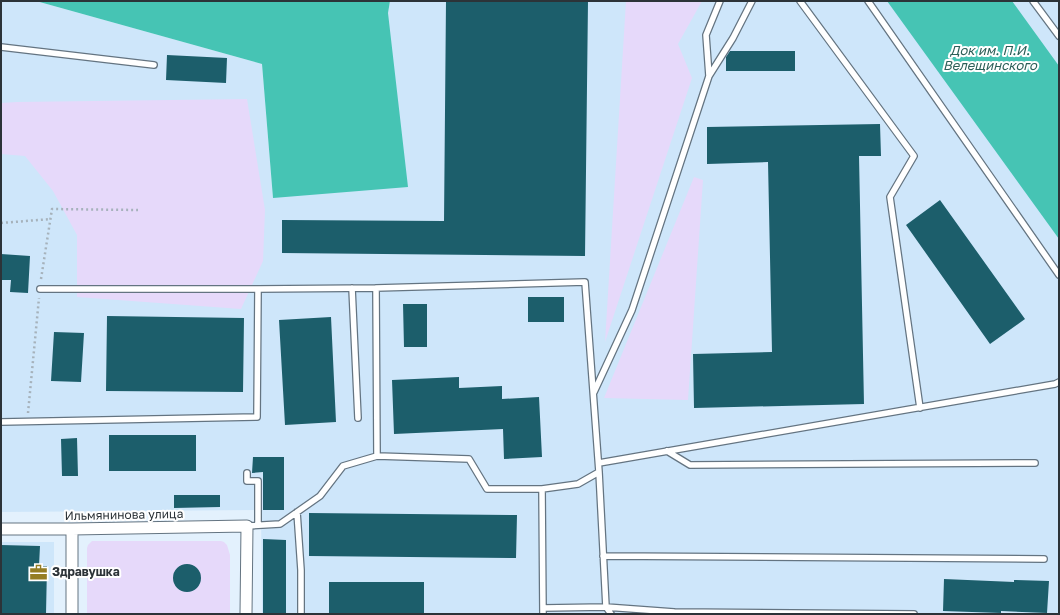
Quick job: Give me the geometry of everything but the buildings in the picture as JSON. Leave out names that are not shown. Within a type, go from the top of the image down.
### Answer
[{"type":"street","name":"Ильмянинова улица","points":[[1,529],[252,525]]},
{"type":"street","points":[[246,614],[252,525]]},
{"type":"street","points":[[72,529],[72,614]]},
{"type":"lane","points":[[709,76],[706,36],[720,1]]},
{"type":"lane","points":[[594,392],[632,310],[709,76],[733,38],[752,1]]},
{"type":"lane","points":[[800,1],[914,156],[890,197],[920,408]]},
{"type":"lane","points":[[868,1],[1059,275]]},
{"type":"lane","points":[[1033,1],[1059,36]]},
{"type":"lane","points":[[1,47],[154,65]]},
{"type":"lane","points":[[40,289],[376,288],[585,282],[599,463],[606,607],[611,614]]},
{"type":"lane","points":[[352,288],[358,418]]},
{"type":"lane","points":[[376,288],[377,456]]},
{"type":"lane","points":[[1,422],[257,417],[258,289]]},
{"type":"lane","points":[[599,463],[920,408],[1055,384],[1059,382]]},
{"type":"lane","points":[[667,451],[690,465],[1035,462]]},
{"type":"lane","points":[[247,473],[247,481],[258,481],[252,525],[280,524],[320,496],[343,466],[377,456],[469,459],[487,489],[542,489],[578,484],[599,472]]},
{"type":"lane","points":[[542,489],[543,611],[606,607],[674,613],[914,614]]},
{"type":"lane","points":[[297,512],[301,570],[301,614]]},
{"type":"lane","points":[[603,556],[1044,559]]},
{"type":"path","points":[[1,223],[51,219]]},
{"type":"shaded area","points":[[1,1],[36,1],[262,64],[273,198],[388,13],[390,1],[1059,1],[1059,614],[262,614],[261,510],[1,512]]},
{"type":"shaded area","points":[[626,1],[702,1],[678,44],[692,78],[605,342]]},
{"type":"shaded area","points":[[247,99],[265,210],[263,261],[241,309],[77,297],[77,235],[53,191],[25,156],[1,154],[1,103]]},
{"type":"shaded area","points":[[694,177],[703,180],[688,400],[604,398]]},
{"type":"shaded area","points":[[92,541],[224,542],[227,545],[230,555],[230,614],[87,614],[87,548]]},
{"type":"shaded area","points":[[1,542],[54,542],[54,614],[1,614]]},
{"type":"water","points":[[36,1],[390,1],[388,13],[408,187],[273,198],[262,64]]},
{"type":"water","name":"Док им. П.И. Велещинского","points":[[887,1],[1012,1],[1059,66],[1059,239]]},
{"type":"place","name":"Здравушка","points":[[39,572]]}]
